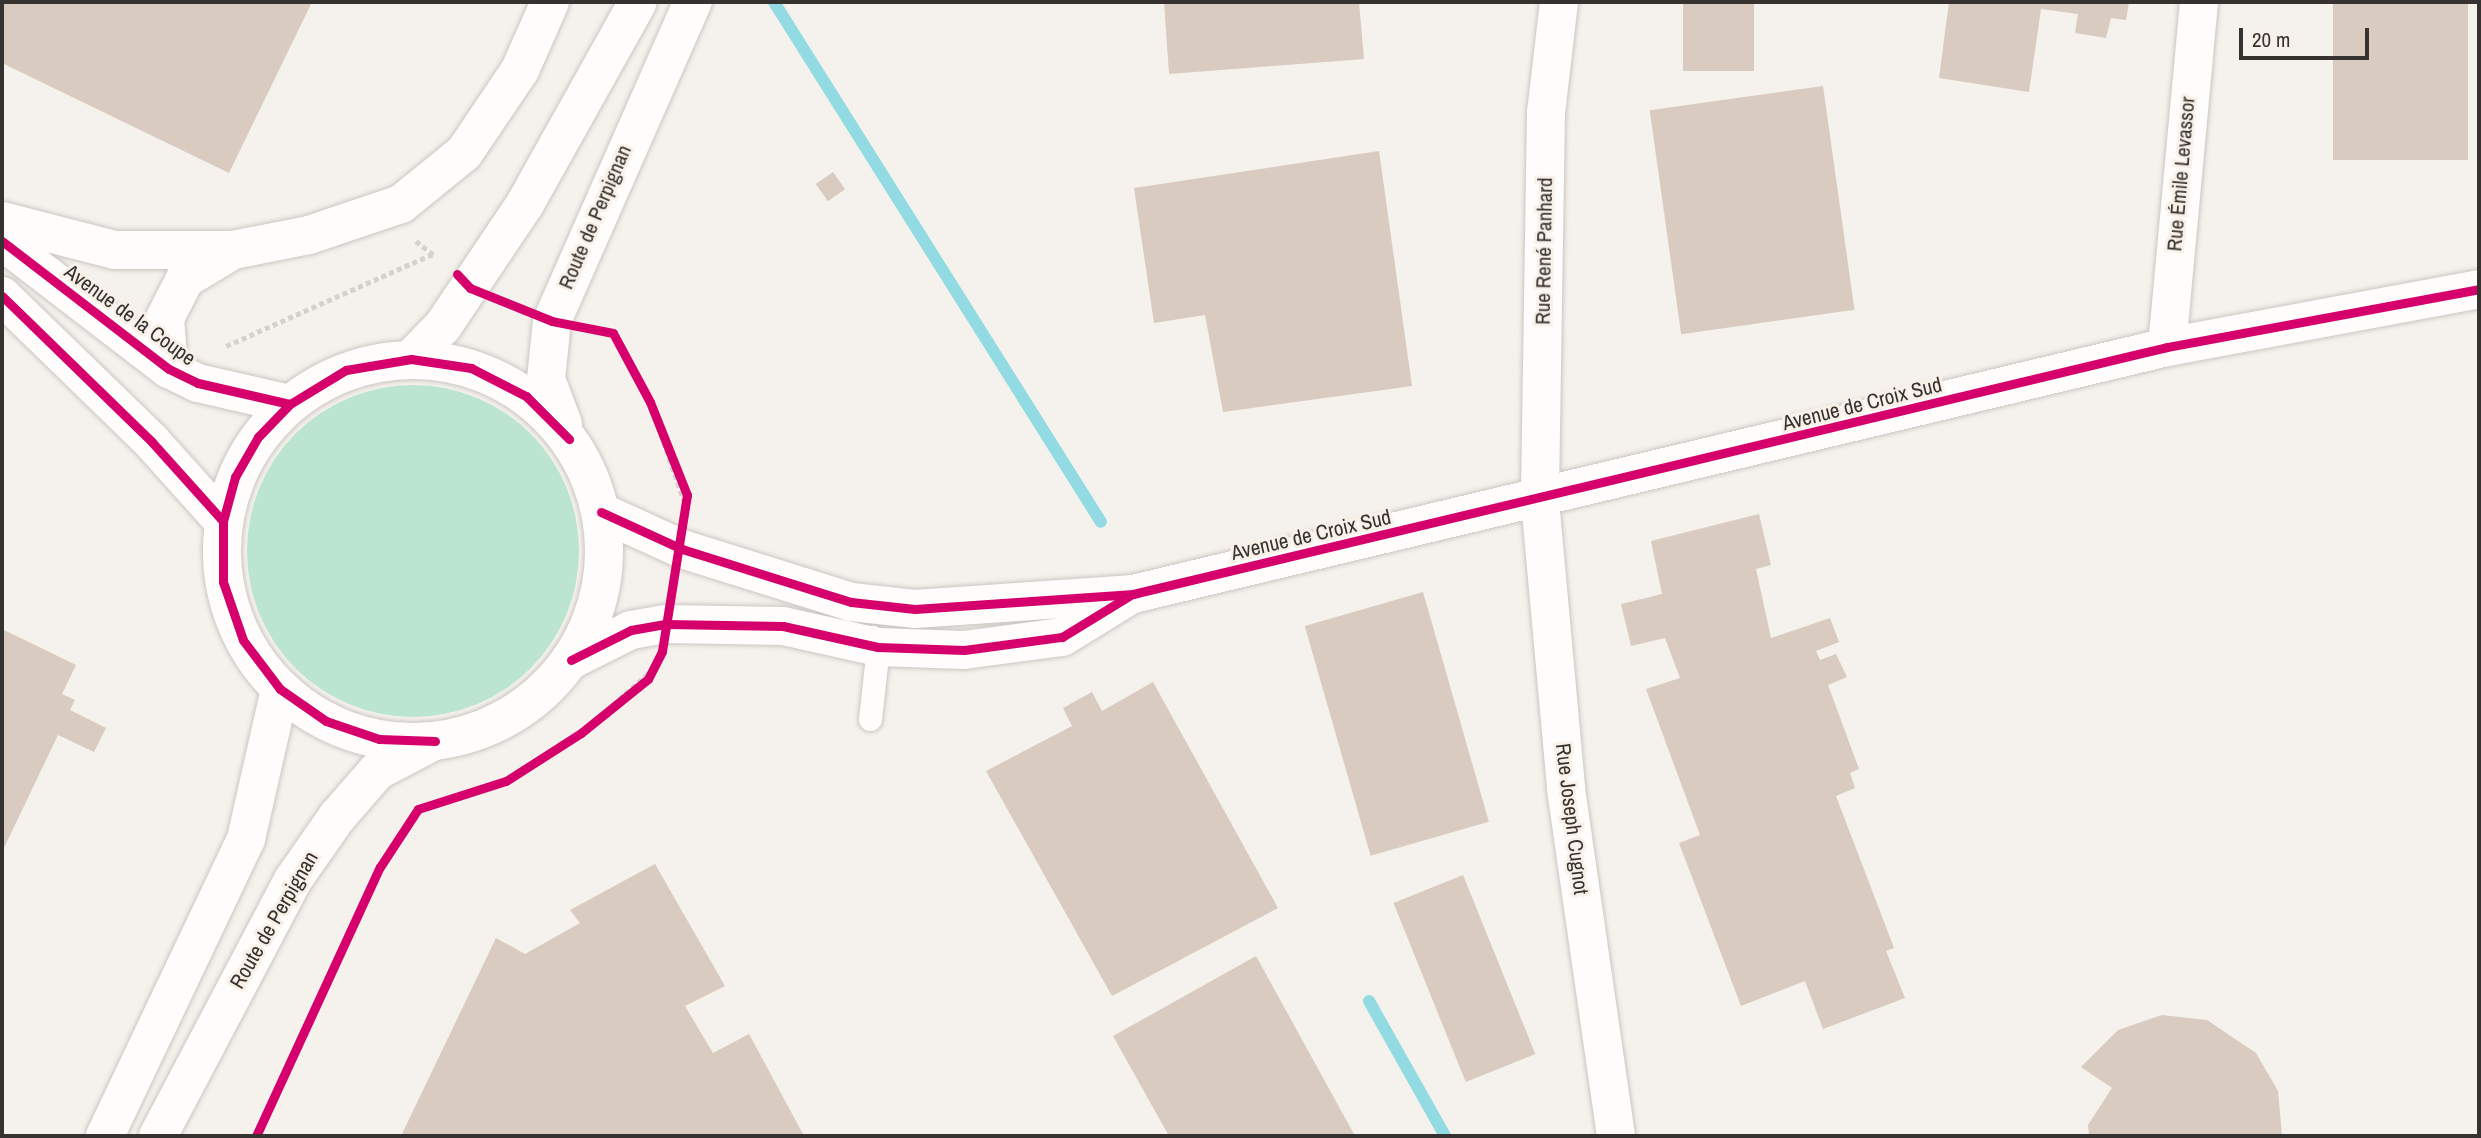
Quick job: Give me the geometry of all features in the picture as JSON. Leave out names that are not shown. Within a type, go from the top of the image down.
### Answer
[{"type":"street","points":[[2,221],[115,250],[233,250],[309,235],[401,204],[464,153],[520,70],[550,2]]},
{"type":"street","points":[[411,359],[443,326],[524,204],[638,2]]},
{"type":"street","name":"Route de Perpignan","points":[[601,512],[546,379],[552,321],[693,2]]},
{"type":"street","name":"Rue René Panhard","points":[[1540,501],[1546,112],[1559,2]]},
{"type":"street","name":"Rue Émile Levassor","points":[[2167,347],[2199,2]]},
{"type":"street","name":"Avenue de la Coupe","points":[[2,242],[169,369],[198,383],[290,404]]},
{"type":"street","points":[[169,369],[165,318],[185,279],[233,250]]},
{"type":"street","name":"Avenue de Croix Sud","points":[[601,512],[682,549],[851,602],[915,609],[1133,594],[1540,501],[2167,347],[2479,289]]},
{"type":"street","points":[[2,296],[223,521]]},
{"type":"street","points":[[569,439],[526,396],[471,368],[411,359],[346,370],[290,404],[252,447],[223,521],[223,582],[243,640],[280,689],[326,721],[379,739],[435,741],[487,727],[534,700],[570,660],[594,614],[602,576],[601,512]]},
{"type":"street","name":"Rue Joseph Cugnot","points":[[1540,501],[1566,789],[1616,1136]]},
{"type":"street","name":"Avenue de Croix Sud","points":[[570,660],[631,630],[666,624],[783,626],[878,647],[964,650],[1062,637],[1133,594]]},
{"type":"street","points":[[105,1136],[246,839],[280,689]]},
{"type":"street","name":"Route de Perpignan","points":[[158,1136],[293,880],[337,817],[377,771],[435,741]]},
{"type":"lane","points":[[851,602],[878,647],[870,719]]},
{"type":"path","points":[[410,236],[441,261]]},
{"type":"path","points":[[212,353],[433,254]]},
{"type":"path","points":[[552,321],[613,333],[650,402],[687,495],[682,549]]},
{"type":"path","points":[[411,820],[418,808],[506,781],[581,733],[648,679],[662,651],[666,624]]},
{"type":"green space","points":[[413,385],[445,388],[477,397],[505,413],[531,433],[551,459],[567,487],[576,519],[579,551],[576,583],[567,615],[551,643],[531,669],[505,689],[477,705],[445,714],[413,717],[381,714],[349,705],[321,689],[295,669],[275,643],[259,615],[250,583],[247,551],[250,519],[259,487],[275,459],[295,433],[321,413],[349,397],[381,388]]},
{"type":"building","points":[[2,2],[312,2],[229,173],[2,63]]},
{"type":"building","points":[[1164,2],[1359,2],[1364,59],[1169,74]]},
{"type":"building","points":[[1683,2],[1754,2],[1754,71],[1683,71]]},
{"type":"building","points":[[1949,2],[2129,2],[2126,20],[2111,18],[2106,38],[2075,33],[2078,14],[2041,9],[2029,92],[1939,78]]},
{"type":"building","points":[[2333,2],[2468,2],[2468,160],[2333,160]]},
{"type":"building","points":[[1823,86],[1854,310],[1681,334],[1650,110]]},
{"type":"building","points":[[1379,151],[1412,386],[1223,412],[1205,315],[1154,323],[1134,188]]},
{"type":"building","points":[[833,172],[845,189],[828,201],[816,184]]},
{"type":"building","points":[[1759,514],[1771,565],[1756,569],[1771,638],[1830,618],[1839,642],[1816,651],[1820,660],[1836,654],[1847,677],[1828,685],[1859,769],[1850,773],[1855,788],[1836,796],[1894,948],[1886,951],[1905,998],[1823,1029],[1805,981],[1741,1006],[1679,843],[1700,835],[1646,689],[1680,678],[1665,638],[1631,646],[1621,604],[1662,594],[1651,541]]},
{"type":"building","points":[[1423,592],[1489,822],[1371,856],[1305,626]]},
{"type":"building","points":[[2,629],[76,665],[62,694],[75,700],[70,710],[106,728],[94,752],[58,735],[2,852]]},
{"type":"building","points":[[1153,682],[1278,908],[1112,996],[986,771],[1072,726],[1063,708],[1092,692],[1102,711]]},
{"type":"building","points":[[655,864],[725,986],[685,1006],[713,1053],[749,1034],[804,1136],[401,1136],[496,938],[525,954],[580,923],[570,910]]},
{"type":"building","points":[[1463,875],[1535,1054],[1466,1082],[1393,903]]},
{"type":"building","points":[[1256,956],[1355,1136],[1169,1136],[1113,1036]]},
{"type":"building","points":[[2162,1015],[2207,1020],[2256,1053],[2278,1091],[2282,1136],[2089,1136],[2088,1125],[2112,1088],[2081,1067],[2118,1030]]},
{"type":"waterway","points":[[774,2],[1101,522]]},
{"type":"waterway","points":[[1369,1001],[1445,1136]]},
{"type":"cycle path","points":[[2,241],[169,369],[198,383],[290,404]]},
{"type":"cycle path","points":[[256,1136],[380,867],[418,809],[506,781],[581,733],[648,679],[662,651],[687,495],[650,402],[613,333],[552,321],[470,288],[457,274]]},
{"type":"cycle path","points":[[601,512],[682,549],[851,602],[915,609],[1133,594],[2167,347],[2479,289]]},
{"type":"cycle path","points":[[2,296],[152,442],[223,521]]},
{"type":"cycle path","points":[[435,741],[379,739],[326,721],[280,689],[243,640],[223,582],[223,521],[235,477],[258,437],[290,404],[346,370],[411,359],[471,368],[526,396],[569,439]]},
{"type":"cycle path","points":[[571,660],[631,630],[666,624],[783,626],[878,647],[964,650],[1062,637],[1129,596]]}]
